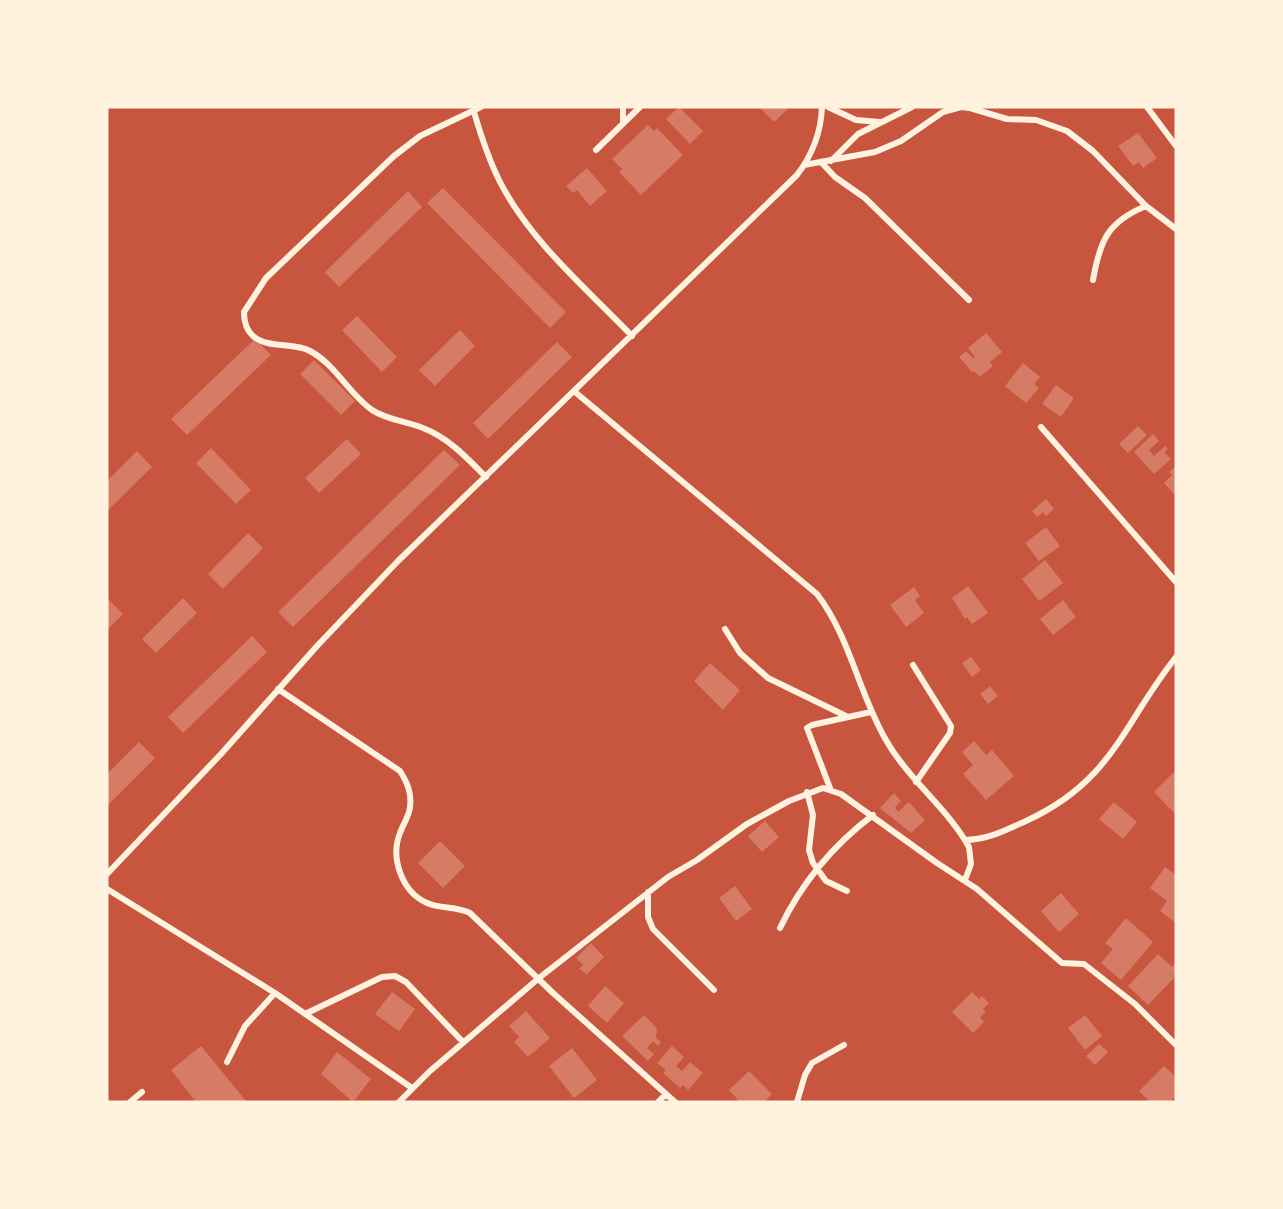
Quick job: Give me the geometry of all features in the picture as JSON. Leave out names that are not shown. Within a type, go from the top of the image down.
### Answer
[{"type":"street","points":[[481,107],[420,136],[400,151],[266,278],[244,312],[248,330],[254,337],[262,341],[298,346],[313,353],[368,407],[387,418],[439,435],[486,477]]},
{"type":"street","points":[[623,107],[623,123]]},
{"type":"street","points":[[596,150],[640,107]]},
{"type":"street","points":[[107,874],[221,754],[357,603],[788,184],[804,165],[818,135],[822,107]]},
{"type":"street","points":[[828,107],[856,120],[882,122]]},
{"type":"street","points":[[831,161],[848,142],[912,107]]},
{"type":"street","points":[[1147,107],[1176,146]]},
{"type":"street","points":[[804,165],[862,155],[888,147],[913,134],[943,112],[952,108],[970,108],[1007,119],[1036,120],[1067,131],[1094,151],[1146,206],[1176,229]]},
{"type":"street","points":[[474,112],[500,183],[520,215],[632,336]]},
{"type":"street","points":[[821,162],[835,177],[865,198],[969,300]]},
{"type":"street","points":[[1093,280],[1103,240],[1117,223],[1146,206]]},
{"type":"street","points":[[575,392],[817,594],[838,626],[870,712],[888,744],[965,840],[971,856],[965,880]]},
{"type":"street","points":[[1041,427],[1176,582]]},
{"type":"street","points":[[725,629],[740,653],[768,678],[848,717]]},
{"type":"street","points":[[965,840],[993,836],[1061,803],[1085,785],[1115,751],[1142,705],[1176,657]]},
{"type":"street","points":[[913,665],[951,726],[950,733],[916,782]]},
{"type":"street","points":[[278,689],[400,771],[411,795],[410,808],[396,847],[396,860],[406,886],[427,903],[461,908],[470,913],[675,1102]]},
{"type":"street","points":[[830,788],[807,728],[870,712]]},
{"type":"street","points":[[399,1102],[463,1042],[648,892],[747,824],[807,792],[830,788],[965,880],[1062,962],[1084,964],[1119,991],[1176,1045]]},
{"type":"street","points":[[807,792],[814,822],[810,850],[816,869],[826,881],[847,891]]},
{"type":"street","points":[[780,928],[796,897],[816,869],[836,845],[873,815]]},
{"type":"street","points":[[107,889],[275,993],[412,1088]]},
{"type":"street","points":[[648,892],[648,917],[653,929],[714,990]]},
{"type":"street","points":[[305,1014],[382,977],[395,976],[406,982],[463,1042]]},
{"type":"street","points":[[227,1062],[245,1026],[275,993]]},
{"type":"street","points":[[797,1102],[805,1075],[812,1063],[844,1045]]},
{"type":"street","points":[[130,1102],[142,1092]]},
{"type":"street","points":[[658,1102],[666,1094]]},
{"type":"building","points":[[679,107],[703,131],[690,144],[666,119]]},
{"type":"building","points":[[759,107],[790,107],[774,122]]},
{"type":"building","points":[[648,125],[654,131],[657,128],[683,155],[641,195],[619,172],[622,169],[612,159]]},
{"type":"building","points":[[1138,133],[1157,158],[1143,168],[1139,162],[1133,166],[1118,146]]},
{"type":"building","points":[[587,168],[607,191],[590,206],[577,190],[573,193],[566,186]]},
{"type":"building","points":[[443,188],[566,312],[550,328],[427,203]]},
{"type":"building","points":[[408,191],[422,207],[339,287],[325,272]]},
{"type":"building","points":[[357,316],[397,357],[382,372],[342,330]]},
{"type":"building","points":[[460,330],[475,346],[435,386],[419,370]]},
{"type":"building","points":[[986,333],[1002,352],[990,362],[993,366],[980,377],[959,357],[966,351],[975,357],[968,348]]},
{"type":"building","points":[[255,339],[271,355],[187,435],[171,419]]},
{"type":"building","points":[[557,342],[572,357],[488,439],[473,423]]},
{"type":"building","points":[[314,360],[355,401],[341,415],[300,374]]},
{"type":"building","points":[[1023,363],[1040,377],[1034,384],[1039,388],[1026,403],[1005,386]]},
{"type":"building","points":[[1056,385],[1074,398],[1061,417],[1042,404]]},
{"type":"building","points":[[1138,426],[1147,435],[1128,453],[1119,444]]},
{"type":"building","points":[[1153,434],[1159,441],[1149,450],[1154,456],[1165,446],[1168,449],[1164,452],[1171,459],[1154,474],[1134,452]]},
{"type":"building","points":[[347,439],[361,454],[319,493],[305,478]]},
{"type":"building","points":[[211,448],[251,490],[236,504],[196,463]]},
{"type":"building","points":[[444,450],[460,465],[293,627],[278,612]]},
{"type":"building","points":[[137,451],[152,467],[107,511],[107,481]]},
{"type":"building","points":[[1176,466],[1176,496],[1164,483],[1172,475],[1169,472]]},
{"type":"building","points":[[1046,499],[1054,509],[1046,516],[1043,512],[1037,517],[1032,511]]},
{"type":"building","points":[[1046,527],[1060,546],[1039,561],[1025,543]]},
{"type":"building","points":[[248,533],[263,548],[223,589],[208,574]]},
{"type":"building","points":[[1045,560],[1063,583],[1039,601],[1022,579]]},
{"type":"building","points":[[968,586],[988,613],[972,624],[967,617],[965,619],[952,598]]},
{"type":"building","points":[[914,587],[920,596],[915,600],[924,613],[906,627],[890,605]]},
{"type":"building","points":[[107,598],[123,614],[107,630]]},
{"type":"building","points":[[183,598],[197,613],[156,653],[142,639]]},
{"type":"building","points":[[1063,600],[1076,617],[1053,635],[1040,619]]},
{"type":"building","points":[[252,636],[267,652],[183,733],[168,717]]},
{"type":"building","points":[[971,657],[981,670],[972,677],[962,663]]},
{"type":"building","points":[[710,663],[740,690],[723,710],[694,681]]},
{"type":"building","points":[[990,686],[998,696],[988,704],[980,694]]},
{"type":"building","points":[[974,741],[986,755],[992,750],[1014,776],[986,800],[963,774],[973,765],[962,752]]},
{"type":"building","points":[[139,742],[155,758],[107,806],[107,774]]},
{"type":"building","points":[[1176,772],[1176,815],[1154,792]]},
{"type":"building","points":[[894,793],[901,801],[895,807],[898,812],[909,802],[925,820],[911,833],[880,808]]},
{"type":"building","points":[[1114,802],[1137,822],[1123,839],[1099,819]]},
{"type":"building","points":[[765,821],[779,837],[762,852],[748,836]]},
{"type":"building","points":[[440,841],[465,866],[443,888],[418,863]]},
{"type":"building","points":[[1165,867],[1176,875],[1176,923],[1160,911],[1167,901],[1150,888]]},
{"type":"building","points":[[735,886],[752,909],[736,921],[719,898]]},
{"type":"building","points":[[1061,893],[1079,914],[1059,932],[1041,911]]},
{"type":"building","points":[[1126,918],[1153,942],[1121,980],[1101,963],[1113,949],[1105,943]]},
{"type":"building","points":[[591,943],[604,957],[587,974],[579,969],[583,965],[576,958]]},
{"type":"building","points":[[1158,954],[1172,967],[1176,962],[1176,979],[1167,970],[1174,978],[1148,1005],[1128,986]]},
{"type":"building","points":[[605,986],[624,1003],[607,1023],[588,1006]]},
{"type":"building","points":[[392,992],[415,1009],[399,1031],[375,1014]]},
{"type":"building","points":[[972,992],[989,1003],[983,1009],[986,1012],[980,1017],[984,1022],[973,1033],[952,1012]]},
{"type":"building","points":[[526,1011],[550,1038],[528,1057],[514,1042],[519,1037],[509,1026]]},
{"type":"building","points":[[644,1015],[657,1028],[656,1038],[661,1042],[658,1046],[653,1041],[647,1048],[654,1054],[648,1061],[622,1036]]},
{"type":"building","points":[[1085,1015],[1102,1036],[1085,1050],[1068,1028]]},
{"type":"building","points":[[1099,1044],[1108,1052],[1095,1065],[1086,1056]]},
{"type":"building","points":[[201,1046],[247,1102],[196,1102],[171,1070]]},
{"type":"building","points":[[672,1046],[684,1057],[676,1066],[682,1071],[690,1062],[703,1073],[688,1090],[683,1085],[680,1088],[663,1073],[666,1070],[657,1063]]},
{"type":"building","points":[[572,1048],[597,1080],[574,1098],[549,1066]]},
{"type":"building","points":[[337,1052],[371,1079],[353,1102],[321,1074]]},
{"type":"building","points":[[1164,1066],[1176,1077],[1176,1096],[1170,1102],[1150,1102],[1139,1091]]},
{"type":"building","points":[[749,1071],[772,1094],[764,1102],[740,1102],[729,1090]]}]
